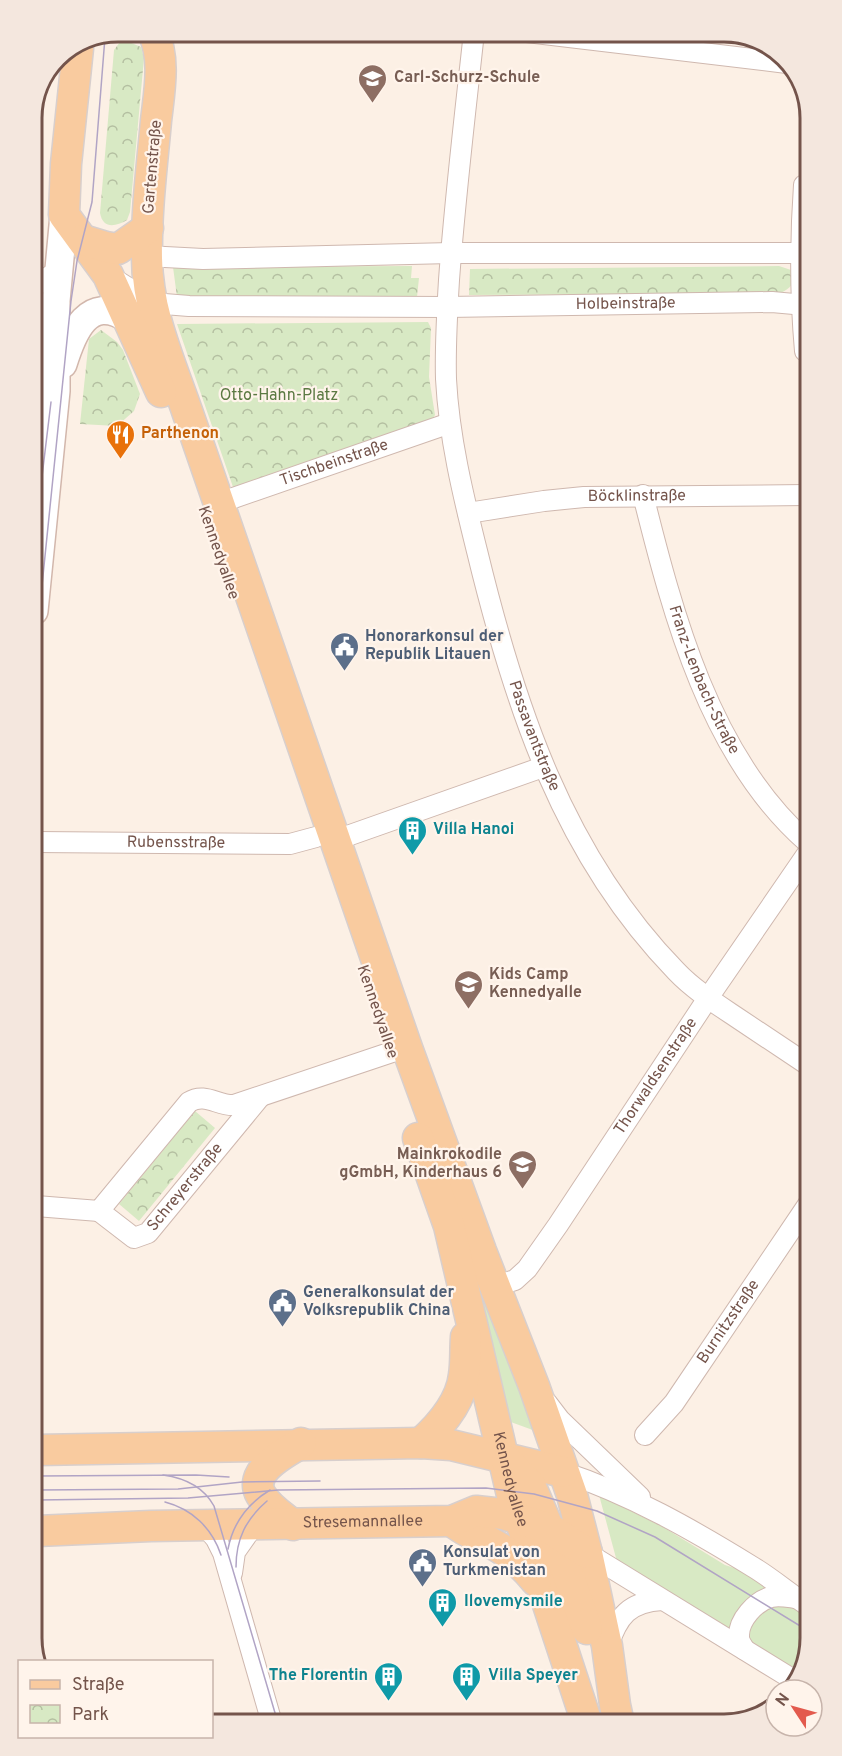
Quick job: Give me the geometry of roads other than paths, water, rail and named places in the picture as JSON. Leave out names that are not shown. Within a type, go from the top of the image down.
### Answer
[{"type":"main road","name":"Gartenstraße","points":[[157,42],[160,70],[147,242],[152,303],[165,347]]},
{"type":"main road","points":[[77,54],[66,164],[75,229],[108,275],[127,318]]},
{"type":"main road","points":[[75,229],[106,247],[118,249],[147,242]]},
{"type":"main road","name":"Kennedyallee","points":[[127,318],[172,417],[326,839],[534,1386],[572,1495],[587,1553],[607,1646],[616,1712]]},
{"type":"main road","name":"Kennedyallee","points":[[165,347],[219,503],[424,1155],[449,1226],[519,1518],[584,1714]]},
{"type":"main road","points":[[421,1443],[438,1427],[461,1391],[465,1374],[469,1307]]},
{"type":"main road","points":[[293,1525],[262,1497],[258,1481],[266,1468],[301,1443]]},
{"type":"main road","points":[[42,1449],[185,1448],[301,1443],[421,1443],[451,1445],[563,1472]]},
{"type":"main road","points":[[503,1456],[530,1485],[550,1529],[616,1712]]},
{"type":"main road","name":"Stresemannallee","points":[[42,1531],[452,1521],[476,1511],[490,1511],[550,1529],[587,1553]]},
{"type":"main road","points":[[452,1521],[466,1532],[495,1545],[524,1565],[542,1588]]},
{"type":"street","points":[[448,307],[451,253],[473,42]]},
{"type":"street","points":[[611,42],[775,62]]},
{"type":"street","points":[[42,511],[56,391],[56,301],[60,269],[75,229]]},
{"type":"street","points":[[147,242],[203,259],[451,253],[800,254]]},
{"type":"street","points":[[42,281],[60,269]]},
{"type":"street","points":[[108,275],[152,303]]},
{"type":"street","name":"Holbeinstraße","points":[[152,303],[189,306],[448,307],[772,302],[800,305]]},
{"type":"street","name":"Passavantstraße","points":[[448,307],[446,381],[450,423],[468,513],[498,634],[543,767],[568,822],[615,896],[648,940],[675,970],[708,998],[800,1060]]},
{"type":"street","points":[[56,391],[69,345],[78,325],[95,313],[111,310],[127,318]]},
{"type":"street","name":"Tischbeinstraße","points":[[219,503],[450,423]]},
{"type":"street","name":"Franz-Lenbach-Straße","points":[[643,495],[686,645],[709,699],[746,771],[784,821],[800,836]]},
{"type":"street","name":"Böcklinstraße","points":[[468,513],[584,497],[800,495]]},
{"type":"street","name":"Rubensstraße","points":[[42,842],[290,844],[326,839],[543,767]]},
{"type":"street","name":"Thorwaldsenstraße","points":[[496,1286],[515,1280],[527,1269],[558,1226],[708,998],[800,864]]},
{"type":"street","points":[[42,1207],[99,1212],[189,1102],[199,1097],[227,1106],[234,1105],[392,1052]]},
{"type":"street","name":"Schreyerstraße","points":[[99,1212],[134,1238],[148,1233],[261,1096]]},
{"type":"street","name":"Burnitzstraße","points":[[645,1436],[674,1403],[800,1216]]},
{"type":"street","points":[[534,1386],[560,1420],[653,1510]]},
{"type":"street","points":[[563,1472],[605,1486],[653,1510],[755,1568],[800,1601]]},
{"type":"street","points":[[232,1579],[235,1552],[254,1525]]},
{"type":"street","points":[[205,1526],[220,1545],[232,1579],[270,1714]]},
{"type":"street","name":"Stresemannallee","points":[[587,1553],[789,1677]]},
{"type":"street","points":[[745,1650],[739,1637],[743,1620],[751,1610],[770,1598],[783,1596],[800,1602]]},
{"type":"street","points":[[607,1646],[616,1624],[624,1614],[642,1602],[662,1600]]},
{"type":"tram line","points":[[42,586],[71,301],[77,261],[92,202],[105,43]]},
{"type":"tram line","points":[[42,476],[51,402]]},
{"type":"tram line","points":[[163,1475],[193,1484],[210,1499],[214,1506],[275,1714]]},
{"type":"tram line","points":[[42,1476],[196,1475],[229,1477]]},
{"type":"tram line","points":[[42,1490],[178,1489],[242,1482],[320,1481]]},
{"type":"tram line","points":[[42,1500],[188,1498],[278,1490],[486,1488],[534,1494],[597,1511],[655,1537],[800,1626]]},
{"type":"tram line","points":[[228,1549],[233,1531],[242,1515],[254,1501],[270,1490]]},
{"type":"tram line","points":[[236,1567],[238,1547],[244,1530],[253,1515],[267,1501]]},
{"type":"tram line","points":[[165,1502],[184,1509],[200,1521],[212,1536],[221,1555]]},
{"type":"place","name":"Carl-Schurz-Schule","points":[[373,104]]},
{"type":"place","name":"Parthenon","points":[[120,460]]},
{"type":"place","name":"Honorarkonsul der Republik Litauen","points":[[344,672]]},
{"type":"place","name":"Villa Hanoi","points":[[412,856]]},
{"type":"place","name":"Kids Camp Kennedyalle","points":[[468,1010]]},
{"type":"place","name":"Mainkrokodile gGmbH, Kinderhaus 6","points":[[523,1190]]},
{"type":"place","name":"Generalkonsulat der Volksrepublik China","points":[[282,1328]]},
{"type":"place","name":"Konsulat von Turkmenistan","points":[[422,1588]]},
{"type":"place","name":"Ilovemysmile","points":[[443,1628]]},
{"type":"place","name":"The Florentin","points":[[389,1702]]},
{"type":"place","name":"Villa Speyer","points":[[467,1702]]},
{"type":"park label","name":"Otto-Hahn-Platz","points":[[279,396]]}]
